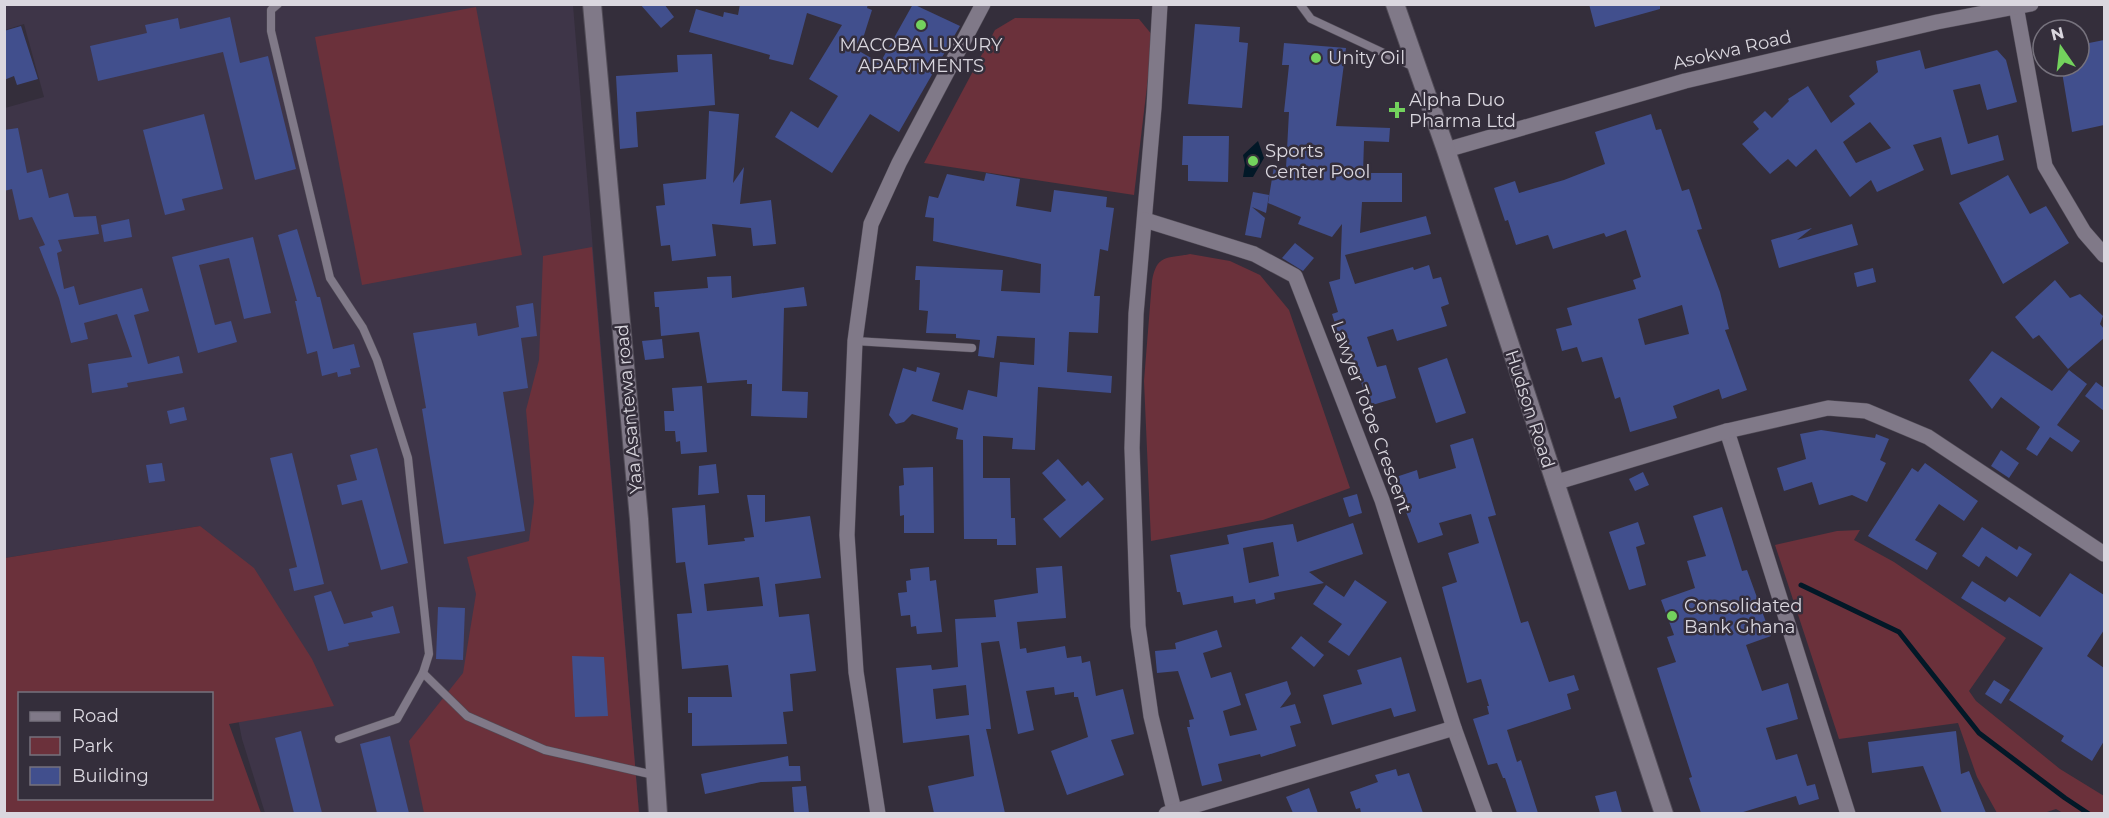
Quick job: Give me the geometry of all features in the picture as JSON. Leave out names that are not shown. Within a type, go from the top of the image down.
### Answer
[{"type":"street","name":"Yaa Asantewa road","points":[[592,4],[639,519],[658,813]]},
{"type":"street","points":[[878,813],[856,672],[847,535],[855,341],[871,224],[899,163],[983,4]]},
{"type":"street","points":[[1160,4],[1136,314],[1132,448],[1138,626],[1151,716],[1172,813],[1454,728]]},
{"type":"street","name":"Hudson Road","points":[[1395,4],[1446,150],[1664,813]]},
{"type":"street","points":[[2023,5],[2045,166],[2084,232],[2104,255]]},
{"type":"street","name":"Asokwa Road","points":[[1446,150],[1685,81],[2023,5]]},
{"type":"street","name":"Lawyer Totoe Crescent","points":[[1145,220],[1254,254],[1295,276],[1382,500],[1454,728],[1485,813]]},
{"type":"street","points":[[1554,483],[1727,432],[1828,408],[1866,411],[1928,437],[2104,554]]},
{"type":"street","points":[[1727,432],[1848,813]]},
{"type":"lane","points":[[278,4],[271,10],[271,31],[330,278],[363,328],[377,360],[408,458],[429,654],[423,673],[397,718],[339,739]]},
{"type":"lane","points":[[1300,4],[1311,19],[1418,69]]},
{"type":"lane","points":[[855,341],[972,348]]},
{"type":"lane","points":[[423,673],[467,716],[545,750],[654,775]]},
{"type":"shaded area","points":[[5,5],[573,5],[639,813],[265,813],[242,739],[200,526],[5,558],[5,108],[44,97],[24,24],[5,30]]},
{"type":"green space","points":[[476,7],[522,255],[362,285],[315,37]]},
{"type":"green space","points":[[1015,18],[1139,19],[1153,36],[1134,195],[924,163],[995,30]]},
{"type":"green space","points":[[592,247],[639,813],[424,813],[409,741],[463,673],[476,594],[467,557],[529,541],[534,502],[526,410],[539,360],[543,256]]},
{"type":"green space","points":[[1190,254],[1230,261],[1260,275],[1289,310],[1350,488],[1263,520],[1151,541],[1144,381],[1152,281],[1157,266],[1164,259]]},
{"type":"green space","points":[[200,526],[254,568],[312,659],[334,706],[229,724],[261,813],[5,813],[5,558]]},
{"type":"green space","points":[[1860,530],[1854,540],[1894,562],[2006,638],[1969,691],[1976,701],[2060,769],[2104,796],[2104,813],[2063,813],[2056,809],[2044,813],[1997,813],[1977,777],[1958,723],[1839,739],[1775,545],[1837,531]]},
{"type":"water","name":"Sports Center Pool","points":[[1258,141],[1264,158],[1253,177],[1243,177],[1245,165],[1243,155]]},
{"type":"building","points":[[640,4],[664,4],[674,17],[661,28]]},
{"type":"building","points":[[740,4],[868,4],[867,8],[872,10],[859,51],[880,63],[913,4],[960,26],[899,132],[870,114],[832,173],[775,137],[791,111],[818,128],[838,96],[809,79],[842,25],[807,13],[793,65],[769,59],[770,55],[689,32],[696,9],[723,17],[724,12],[738,15]]},
{"type":"building","points":[[1589,4],[1660,4],[1660,9],[1595,27]]},
{"type":"building","points":[[230,17],[240,63],[268,56],[296,169],[255,180],[223,52],[98,81],[90,46],[147,33],[145,25],[178,18],[180,29]]},
{"type":"building","points":[[1195,24],[1240,27],[1239,42],[1248,43],[1242,108],[1188,104]]},
{"type":"building","points":[[21,26],[38,79],[17,85],[14,76],[4,80],[4,31]]},
{"type":"building","points":[[2104,40],[2104,125],[2072,132],[2063,78],[2091,78],[2091,43]]},
{"type":"building","points":[[1284,43],[1346,48],[1336,126],[1390,128],[1389,142],[1364,141],[1363,173],[1402,173],[1402,202],[1362,202],[1360,233],[1426,216],[1431,234],[1345,255],[1355,284],[1413,267],[1414,270],[1429,265],[1433,279],[1441,277],[1449,304],[1441,307],[1447,326],[1397,341],[1393,329],[1367,337],[1377,367],[1386,365],[1396,398],[1369,406],[1345,334],[1339,336],[1332,314],[1338,312],[1329,282],[1340,279],[1342,224],[1332,237],[1298,224],[1301,217],[1268,203],[1274,166],[1286,168],[1289,112],[1284,112],[1289,65],[1282,65]]},
{"type":"building","points":[[1920,50],[1925,69],[1997,50],[2006,60],[2017,102],[1987,110],[1980,84],[1953,90],[1968,144],[1998,135],[2004,160],[1951,175],[1941,137],[1913,145],[1924,170],[1877,192],[1871,180],[1850,197],[1816,149],[1796,167],[1788,159],[1770,174],[1742,144],[1759,129],[1753,122],[1765,111],[1772,118],[1789,101],[1788,99],[1808,86],[1831,123],[1855,104],[1849,96],[1878,72],[1876,61]],"holes":[[[1870,122],[1891,148],[1856,163],[1843,142]]]},
{"type":"building","points":[[712,54],[715,105],[636,112],[638,147],[620,149],[616,76],[678,72],[677,55]]},
{"type":"building","points":[[709,111],[739,114],[733,183],[744,167],[740,204],[771,200],[776,244],[753,246],[751,228],[712,224],[716,256],[672,261],[670,245],[661,246],[656,206],[665,205],[663,184],[706,179]]},
{"type":"building","points":[[204,114],[223,189],[182,199],[185,210],[165,215],[143,130]]},
{"type":"building","points":[[1651,114],[1656,130],[1661,129],[1682,191],[1689,189],[1695,207],[1702,229],[1697,230],[1720,292],[1729,329],[1725,330],[1747,390],[1722,399],[1719,389],[1673,406],[1677,418],[1630,432],[1620,397],[1615,399],[1602,357],[1582,362],[1577,347],[1562,351],[1556,329],[1572,325],[1567,308],[1636,289],[1633,280],[1641,277],[1626,230],[1606,237],[1604,233],[1553,249],[1548,235],[1516,245],[1494,188],[1515,181],[1519,193],[1564,180],[1605,164],[1595,132]],"holes":[[[1682,305],[1689,334],[1645,345],[1638,319]]]},
{"type":"building","points":[[18,128],[27,173],[42,169],[49,198],[68,193],[74,217],[96,216],[99,234],[58,240],[62,251],[57,253],[64,289],[74,286],[79,305],[142,288],[149,311],[134,315],[148,364],[179,356],[183,373],[127,383],[128,387],[92,393],[88,364],[132,357],[117,314],[84,323],[88,339],[71,343],[59,298],[39,247],[45,245],[32,217],[19,220],[12,189],[4,191],[4,130]]},
{"type":"building","points":[[1183,136],[1229,136],[1228,182],[1188,181],[1188,165],[1182,165]]},
{"type":"building","points":[[986,173],[1020,179],[1016,206],[1051,212],[1054,190],[1107,197],[1106,207],[1114,208],[1108,251],[1100,249],[1094,296],[1100,296],[1098,333],[1069,332],[1067,372],[1112,376],[1111,393],[1038,387],[1035,450],[1012,449],[1013,438],[983,436],[983,478],[1010,478],[1011,518],[1015,518],[1016,545],[997,545],[997,539],[964,539],[963,440],[956,439],[958,428],[912,414],[904,422],[896,424],[889,415],[903,368],[916,372],[917,367],[940,373],[932,401],[963,410],[968,390],[997,397],[1000,362],[1034,365],[1035,338],[997,336],[994,358],[978,356],[980,340],[956,338],[956,334],[926,333],[928,311],[919,310],[920,280],[915,280],[916,266],[1003,270],[1001,291],[1040,293],[1041,264],[933,241],[934,218],[925,217],[929,196],[938,198],[947,174],[984,181]]},
{"type":"building","points":[[2008,175],[2030,214],[2046,206],[2069,243],[2003,284],[1959,203]]},
{"type":"building","points":[[1253,192],[1269,195],[1266,213],[1252,207],[1265,218],[1261,238],[1245,235]]},
{"type":"building","points":[[129,219],[132,237],[104,242],[101,225]]},
{"type":"building","points":[[1852,224],[1858,245],[1779,268],[1771,240],[1812,228],[1797,240]]},
{"type":"building","points":[[297,229],[317,297],[320,297],[333,349],[354,344],[360,367],[350,369],[351,374],[338,377],[337,372],[322,376],[317,351],[307,354],[295,301],[297,301],[278,235]]},
{"type":"building","points":[[253,237],[271,313],[244,319],[229,258],[199,265],[215,325],[231,321],[237,342],[198,353],[172,257]]},
{"type":"building","points":[[1295,243],[1314,258],[1303,271],[1282,258]]},
{"type":"building","points":[[1873,268],[1876,282],[1857,287],[1854,273]]},
{"type":"building","points":[[731,276],[732,298],[804,287],[807,306],[784,308],[782,391],[808,392],[807,418],[751,416],[752,384],[747,384],[747,380],[707,383],[699,332],[661,336],[659,307],[655,307],[654,292],[708,288],[707,277]]},
{"type":"building","points":[[2055,280],[2070,298],[2080,294],[2103,316],[2100,324],[2104,329],[2104,338],[2068,369],[2039,335],[2033,339],[2015,317]]},
{"type":"building","points":[[533,303],[537,336],[521,338],[528,388],[503,392],[525,531],[444,544],[422,409],[426,408],[413,333],[476,323],[478,336],[519,327],[516,306]]},
{"type":"building","points":[[662,339],[664,358],[645,360],[642,341]]},
{"type":"building","points":[[1992,351],[2052,391],[2069,370],[2087,384],[2057,425],[2080,441],[2072,452],[2050,437],[2037,456],[2026,449],[2040,427],[2001,397],[1992,409],[1969,380]]},
{"type":"building","points":[[1447,358],[1466,413],[1436,423],[1418,368]]},
{"type":"building","points":[[2096,382],[2104,388],[2104,411],[2085,396]]},
{"type":"building","points":[[702,386],[707,452],[681,454],[680,441],[676,442],[675,431],[665,431],[664,411],[674,411],[672,388]]},
{"type":"building","points":[[184,407],[187,420],[170,424],[167,411]]},
{"type":"building","points":[[1821,430],[1875,438],[1876,434],[1889,439],[1880,460],[1886,463],[1867,502],[1852,495],[1819,505],[1812,482],[1784,491],[1777,468],[1806,459],[1800,434]]},
{"type":"building","points":[[1473,438],[1496,515],[1488,517],[1521,623],[1528,621],[1549,682],[1574,675],[1579,690],[1567,694],[1571,709],[1507,730],[1517,762],[1521,760],[1538,813],[1517,813],[1505,778],[1497,763],[1488,765],[1473,719],[1489,714],[1487,706],[1489,706],[1481,679],[1467,683],[1442,587],[1457,582],[1448,553],[1479,543],[1471,514],[1439,523],[1443,535],[1418,543],[1393,478],[1417,470],[1419,479],[1456,468],[1450,445]]},
{"type":"building","points":[[377,448],[408,563],[381,570],[362,500],[342,505],[337,485],[357,480],[350,455]]},
{"type":"building","points":[[2001,450],[2019,463],[2009,478],[1991,466]]},
{"type":"building","points":[[292,453],[324,584],[294,591],[289,569],[297,567],[270,458]]},
{"type":"building","points":[[1058,459],[1082,486],[1088,481],[1104,499],[1060,538],[1043,519],[1066,500],[1042,473]]},
{"type":"building","points":[[162,463],[165,481],[149,483],[146,465]]},
{"type":"building","points":[[1925,463],[1978,501],[1964,521],[1939,504],[1915,540],[1937,553],[1927,570],[1868,536],[1912,468],[1918,472]]},
{"type":"building","points":[[716,464],[719,493],[698,495],[699,466]]},
{"type":"building","points":[[933,467],[934,533],[904,533],[904,515],[900,516],[899,486],[904,485],[903,468]]},
{"type":"building","points":[[1643,472],[1649,485],[1635,491],[1629,479]]},
{"type":"building","points":[[1357,494],[1362,513],[1349,517],[1343,498]]},
{"type":"building","points":[[747,495],[765,495],[765,522],[810,516],[821,578],[775,584],[779,617],[809,614],[816,671],[790,674],[793,711],[783,712],[787,744],[692,746],[692,713],[688,713],[688,697],[732,697],[728,665],[682,669],[677,614],[692,613],[685,562],[676,563],[672,508],[705,505],[708,545],[745,541],[744,538],[754,537]],"holes":[[[759,577],[763,606],[707,611],[704,584]]]},
{"type":"building","points":[[1722,507],[1742,571],[1747,570],[1771,636],[1746,645],[1762,691],[1788,683],[1798,719],[1766,728],[1776,760],[1797,754],[1807,786],[1815,784],[1819,799],[1799,805],[1796,796],[1740,813],[1701,813],[1689,778],[1692,777],[1657,668],[1676,662],[1667,637],[1674,635],[1661,600],[1695,588],[1687,561],[1706,556],[1693,516]]},
{"type":"building","points":[[1638,522],[1645,544],[1636,547],[1646,585],[1629,590],[1609,532]]},
{"type":"building","points":[[1353,523],[1363,554],[1309,572],[1324,583],[1274,593],[1275,599],[1256,604],[1255,599],[1234,603],[1233,596],[1183,605],[1180,592],[1177,592],[1170,555],[1229,544],[1227,535],[1293,524],[1297,542]],"holes":[[[1273,542],[1279,576],[1249,583],[1243,548]]]},
{"type":"building","points":[[1982,527],[2017,550],[2019,546],[2032,554],[2017,577],[1986,556],[1979,567],[1962,556]]},
{"type":"building","points":[[1062,566],[1066,618],[1017,622],[1020,649],[1026,648],[1027,653],[1065,646],[1067,658],[1081,656],[1082,663],[1090,661],[1096,696],[1123,689],[1134,734],[1111,740],[1124,775],[1067,795],[1051,751],[1088,737],[1078,697],[1074,697],[1074,692],[1055,695],[1054,687],[1026,691],[1034,730],[1018,734],[999,641],[981,643],[991,729],[986,729],[1005,813],[934,813],[928,786],[974,776],[969,735],[903,743],[896,668],[931,665],[932,670],[958,667],[955,619],[996,617],[994,600],[1038,593],[1036,568]],"holes":[[[966,685],[969,715],[936,719],[933,689]]]},
{"type":"building","points":[[929,567],[930,581],[936,580],[942,632],[917,634],[916,626],[911,627],[910,615],[901,616],[898,593],[907,592],[906,581],[911,580],[910,569]]},
{"type":"building","points":[[2070,573],[2104,595],[2104,630],[2087,656],[2104,668],[2104,741],[2092,761],[2061,741],[2064,736],[2009,700],[2043,648],[1961,598],[1972,581],[2005,602],[2009,597],[2040,617]]},
{"type":"building","points":[[1355,580],[1387,602],[1349,656],[1328,642],[1342,624],[1313,604],[1326,585],[1344,597]]},
{"type":"building","points":[[331,591],[344,624],[373,617],[371,612],[393,606],[400,633],[348,643],[349,646],[328,651],[314,596]]},
{"type":"building","points":[[438,607],[465,608],[463,660],[436,659]]},
{"type":"building","points":[[1217,630],[1222,647],[1203,653],[1211,678],[1231,672],[1241,705],[1223,711],[1230,736],[1257,730],[1245,694],[1287,681],[1291,694],[1280,708],[1295,704],[1301,723],[1290,726],[1296,746],[1261,757],[1260,754],[1218,764],[1222,781],[1202,786],[1187,727],[1190,727],[1189,720],[1194,719],[1178,671],[1157,673],[1155,651],[1176,649],[1175,643]]},
{"type":"building","points":[[1301,636],[1324,655],[1314,667],[1291,648]]},
{"type":"building","points":[[572,656],[604,657],[608,716],[575,717]]},
{"type":"building","points":[[1401,657],[1416,711],[1394,717],[1391,708],[1332,725],[1323,695],[1362,684],[1357,670]]},
{"type":"building","points":[[1994,680],[2010,690],[2001,704],[1985,694]]},
{"type":"building","points":[[301,731],[322,813],[294,813],[275,738]]},
{"type":"building","points":[[1956,731],[1961,774],[1969,771],[1986,813],[1942,813],[1923,766],[1872,773],[1868,742]]},
{"type":"building","points":[[390,736],[409,813],[377,813],[360,744]]},
{"type":"building","points":[[788,756],[789,766],[800,766],[801,781],[761,782],[705,794],[701,774]]},
{"type":"building","points":[[1396,769],[1398,776],[1409,773],[1423,813],[1361,813],[1360,808],[1356,809],[1350,792],[1378,782],[1375,775]]},
{"type":"building","points":[[806,786],[809,813],[794,813],[792,787]]},
{"type":"building","points":[[1309,788],[1318,813],[1293,813],[1286,797]]},
{"type":"building","points":[[1616,791],[1622,813],[1600,813],[1595,796]]},
{"type":"waterway","points":[[1801,585],[1899,632],[1979,733],[2089,814]]},
{"type":"place","name":"MACOBA LUXURY APARTMENTS","points":[[921,25]]},
{"type":"place","name":"Unity Oil","points":[[1316,58]]},
{"type":"place","name":"Alpha Duo Pharma Ltd","points":[[1397,110]]},
{"type":"place","name":"Sports Center Pool","points":[[1253,161]]},
{"type":"place","name":"Consolidated Bank Ghana","points":[[1672,616]]}]
